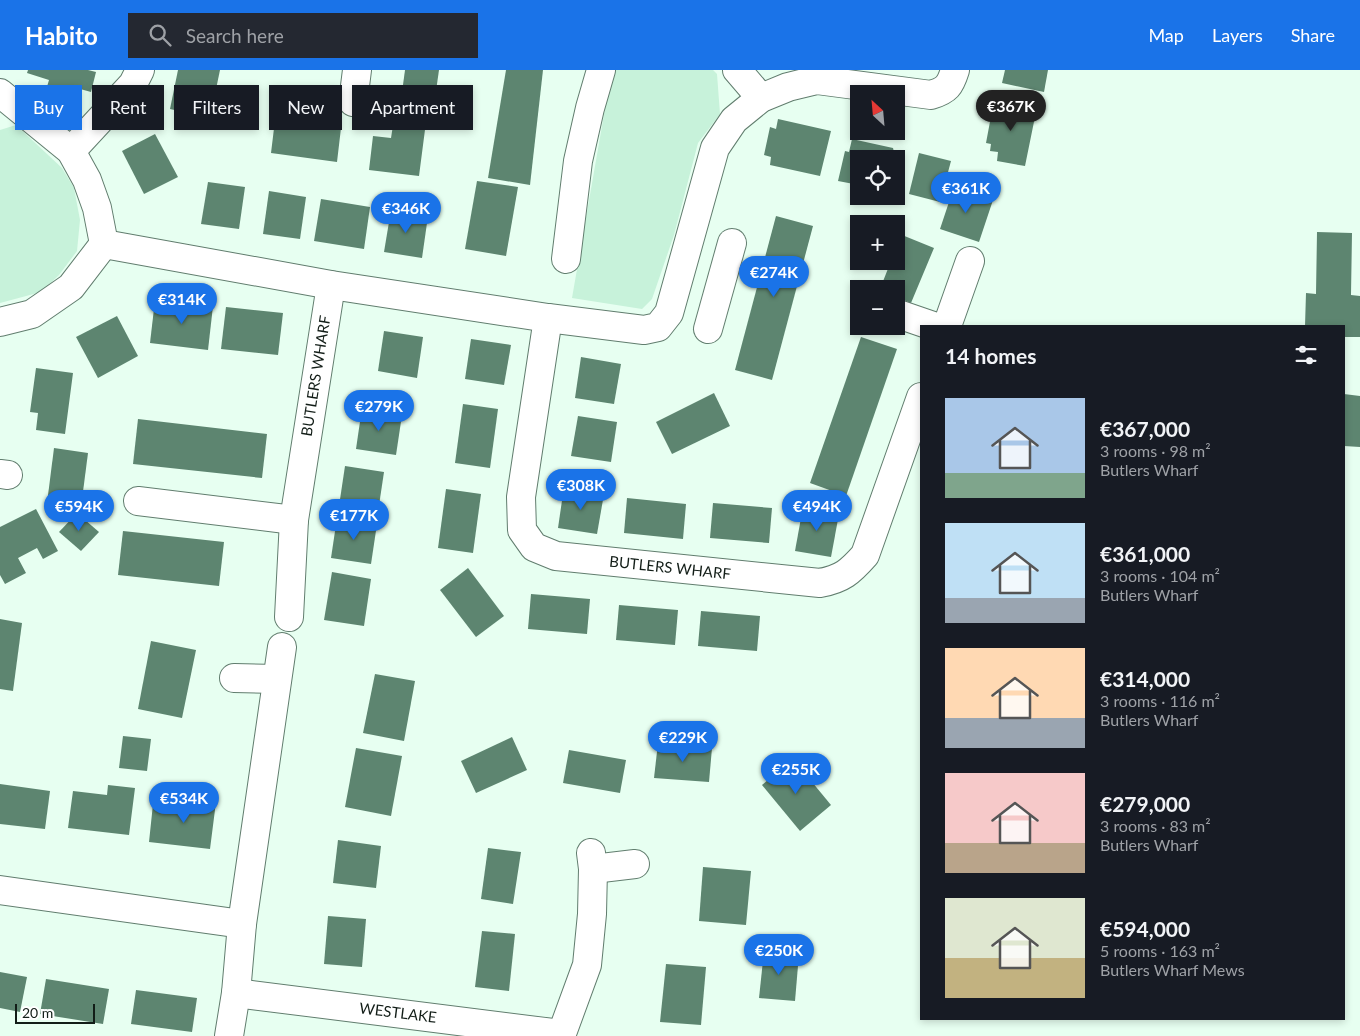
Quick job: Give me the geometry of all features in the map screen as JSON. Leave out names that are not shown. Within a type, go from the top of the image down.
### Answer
[{"type":"street","points":[[71,152],[133,84],[140,70]]},
{"type":"street","points":[[355,85],[357,70]]},
{"type":"street","points":[[566,259],[578,161],[601,70]]},
{"type":"street","points":[[737,70],[761,98]]},
{"type":"street","points":[[104,244],[331,285],[548,318],[644,330],[658,327],[669,314],[715,148],[734,120],[761,98],[788,87],[817,80],[931,96],[943,92],[950,84],[955,70]]},
{"type":"street","points":[[0,322],[32,314],[71,287],[104,244],[97,208],[87,180],[71,152],[2,100]]},
{"type":"street","points":[[708,329],[732,243]]},
{"type":"street","points":[[947,325],[970,261]]},
{"type":"street","points":[[680,274],[719,286]]},
{"type":"street","name":"BUTLERS WHARF","points":[[289,617],[294,520],[331,285]]},
{"type":"street","points":[[905,316],[931,325]]},
{"type":"street","name":"BUTLERS WHARF","points":[[548,318],[521,505],[522,530],[534,547],[556,556],[820,583],[836,580],[852,571],[865,555],[920,400]]},
{"type":"street","points":[[138,501],[294,520]]},
{"type":"street","points":[[229,1036],[236,993],[242,924],[282,647]]},
{"type":"street","points":[[234,678],[277,679]]},
{"type":"street","name":"WESTLAKE","points":[[236,993],[561,1035],[587,965],[592,914],[592,861],[635,864]]},
{"type":"street","points":[[0,890],[242,924]]},
{"type":"green space","points":[[614,70],[713,70],[717,74],[720,114],[698,143],[674,235],[652,299],[642,309],[572,298],[606,103]]},
{"type":"green space","points":[[15,125],[15,130],[21,130],[62,168],[74,188],[80,220],[77,251],[59,275],[41,292],[0,303],[0,130]]},
{"type":"building","points":[[28,70],[88,70],[96,72],[91,92],[82,90],[82,85],[48,85],[49,80],[27,73]]},
{"type":"building","points":[[178,70],[220,70],[217,85],[175,85]]},
{"type":"building","points":[[405,70],[439,70],[437,85],[403,85]]},
{"type":"building","points":[[506,70],[543,70],[530,185],[488,178]]},
{"type":"building","points":[[1005,70],[1048,70],[1044,92],[1002,83]]},
{"type":"building","points":[[174,90],[174,110],[170,109]]},
{"type":"building","points":[[998,99],[1037,107],[1025,166],[997,161],[998,152],[990,151],[991,144],[986,143],[992,111],[996,112]]},
{"type":"building","points":[[778,119],[831,131],[820,176],[770,165],[771,157],[764,155],[770,127],[776,129]]},
{"type":"building","points":[[274,130],[341,130],[337,162],[271,153]]},
{"type":"building","points":[[392,130],[425,130],[419,176],[369,170],[373,136],[391,138]]},
{"type":"building","points":[[155,134],[178,177],[144,194],[122,151]]},
{"type":"building","points":[[852,140],[893,148],[894,150],[850,150],[850,183],[838,181],[845,151],[849,152]]},
{"type":"building","points":[[919,153],[951,161],[940,202],[909,194]]},
{"type":"building","points":[[477,181],[518,187],[506,256],[465,249]]},
{"type":"building","points":[[208,182],[245,187],[239,229],[201,224]]},
{"type":"building","points":[[954,187],[993,200],[979,242],[940,229]]},
{"type":"building","points":[[269,191],[306,197],[300,239],[263,234]]},
{"type":"building","points":[[321,199],[370,207],[364,249],[314,241]]},
{"type":"building","points":[[391,210],[428,216],[422,258],[384,252]]},
{"type":"building","points":[[776,216],[813,226],[772,380],[735,370]]},
{"type":"building","points":[[1317,232],[1352,233],[1351,295],[1360,296],[1360,337],[1345,337],[1345,325],[1305,325],[1306,293],[1316,294]]},
{"type":"building","points":[[905,236],[934,248],[911,303],[905,301],[905,280],[884,280],[887,270],[905,270]]},
{"type":"building","points":[[155,300],[213,306],[208,350],[150,343]]},
{"type":"building","points":[[226,307],[283,313],[278,355],[221,349]]},
{"type":"building","points":[[117,316],[138,356],[98,378],[76,337]]},
{"type":"building","points":[[384,331],[423,337],[417,378],[378,371]]},
{"type":"building","points":[[861,337],[897,349],[846,496],[810,483]]},
{"type":"building","points":[[471,339],[511,345],[504,385],[465,379]]},
{"type":"building","points":[[581,357],[621,364],[614,404],[575,398]]},
{"type":"building","points":[[36,368],[73,373],[65,434],[36,430],[38,413],[30,412]]},
{"type":"building","points":[[714,393],[730,426],[672,454],[656,422]]},
{"type":"building","points":[[1345,394],[1360,396],[1360,447],[1345,446]]},
{"type":"building","points":[[463,404],[498,409],[490,468],[455,463]]},
{"type":"building","points":[[362,408],[402,415],[396,455],[356,449]]},
{"type":"building","points":[[578,416],[617,422],[611,462],[571,456]]},
{"type":"building","points":[[138,419],[267,434],[262,478],[133,464]]},
{"type":"building","points":[[54,448],[88,453],[81,507],[47,503]]},
{"type":"building","points":[[345,466],[384,472],[378,512],[339,506]]},
{"type":"building","points":[[564,487],[604,494],[597,534],[558,528]]},
{"type":"building","points":[[446,489],[481,494],[473,553],[438,548]]},
{"type":"building","points":[[627,498],[686,504],[683,539],[624,533]]},
{"type":"building","points":[[713,503],[772,508],[769,543],[710,538]]},
{"type":"building","points":[[803,507],[839,514],[831,557],[795,551]]},
{"type":"building","points":[[36,509],[58,551],[43,559],[37,548],[18,558],[26,573],[5,584],[0,575],[0,527]]},
{"type":"building","points":[[77,513],[99,532],[81,551],[59,532]]},
{"type":"building","points":[[337,518],[377,524],[371,564],[331,558]]},
{"type":"building","points":[[123,531],[224,542],[219,586],[118,575]]},
{"type":"building","points":[[468,568],[504,616],[476,637],[440,590]]},
{"type":"building","points":[[332,572],[371,579],[364,626],[324,620]]},
{"type":"building","points":[[531,594],[590,599],[587,634],[528,629]]},
{"type":"building","points":[[619,605],[678,610],[675,645],[616,640]]},
{"type":"building","points":[[701,611],[760,616],[757,651],[698,646]]},
{"type":"building","points":[[0,619],[22,623],[13,691],[0,689]]},
{"type":"building","points":[[151,641],[196,650],[182,718],[138,709]]},
{"type":"building","points":[[375,674],[415,681],[404,741],[363,733]]},
{"type":"building","points":[[123,736],[151,739],[147,771],[119,768]]},
{"type":"building","points":[[512,737],[527,770],[476,793],[461,761]]},
{"type":"building","points":[[658,743],[712,748],[709,782],[654,778]]},
{"type":"building","points":[[356,748],[402,756],[391,816],[345,807]]},
{"type":"building","points":[[569,750],[626,760],[620,793],[563,783]]},
{"type":"building","points":[[793,759],[831,805],[800,831],[762,785]]},
{"type":"building","points":[[0,784],[50,791],[45,829],[0,824]]},
{"type":"building","points":[[108,785],[135,788],[129,835],[68,828],[73,791],[107,795]]},
{"type":"building","points":[[189,799],[216,802],[210,849],[149,842],[153,804],[187,808]]},
{"type":"building","points":[[338,840],[381,846],[376,888],[333,883]]},
{"type":"building","points":[[488,848],[521,852],[513,904],[481,899]]},
{"type":"building","points":[[703,867],[751,871],[746,925],[699,921]]},
{"type":"building","points":[[328,916],[366,919],[362,967],[324,964]]},
{"type":"building","points":[[482,931],[515,934],[509,991],[475,987]]},
{"type":"building","points":[[764,951],[799,954],[795,1001],[759,998]]},
{"type":"building","points":[[666,964],[706,967],[701,1025],[660,1022]]},
{"type":"building","points":[[0,972],[27,977],[20,1012],[0,1008]]},
{"type":"building","points":[[46,979],[109,989],[103,1024],[40,1014]]},
{"type":"building","points":[[136,990],[197,998],[192,1032],[131,1024]]}]
